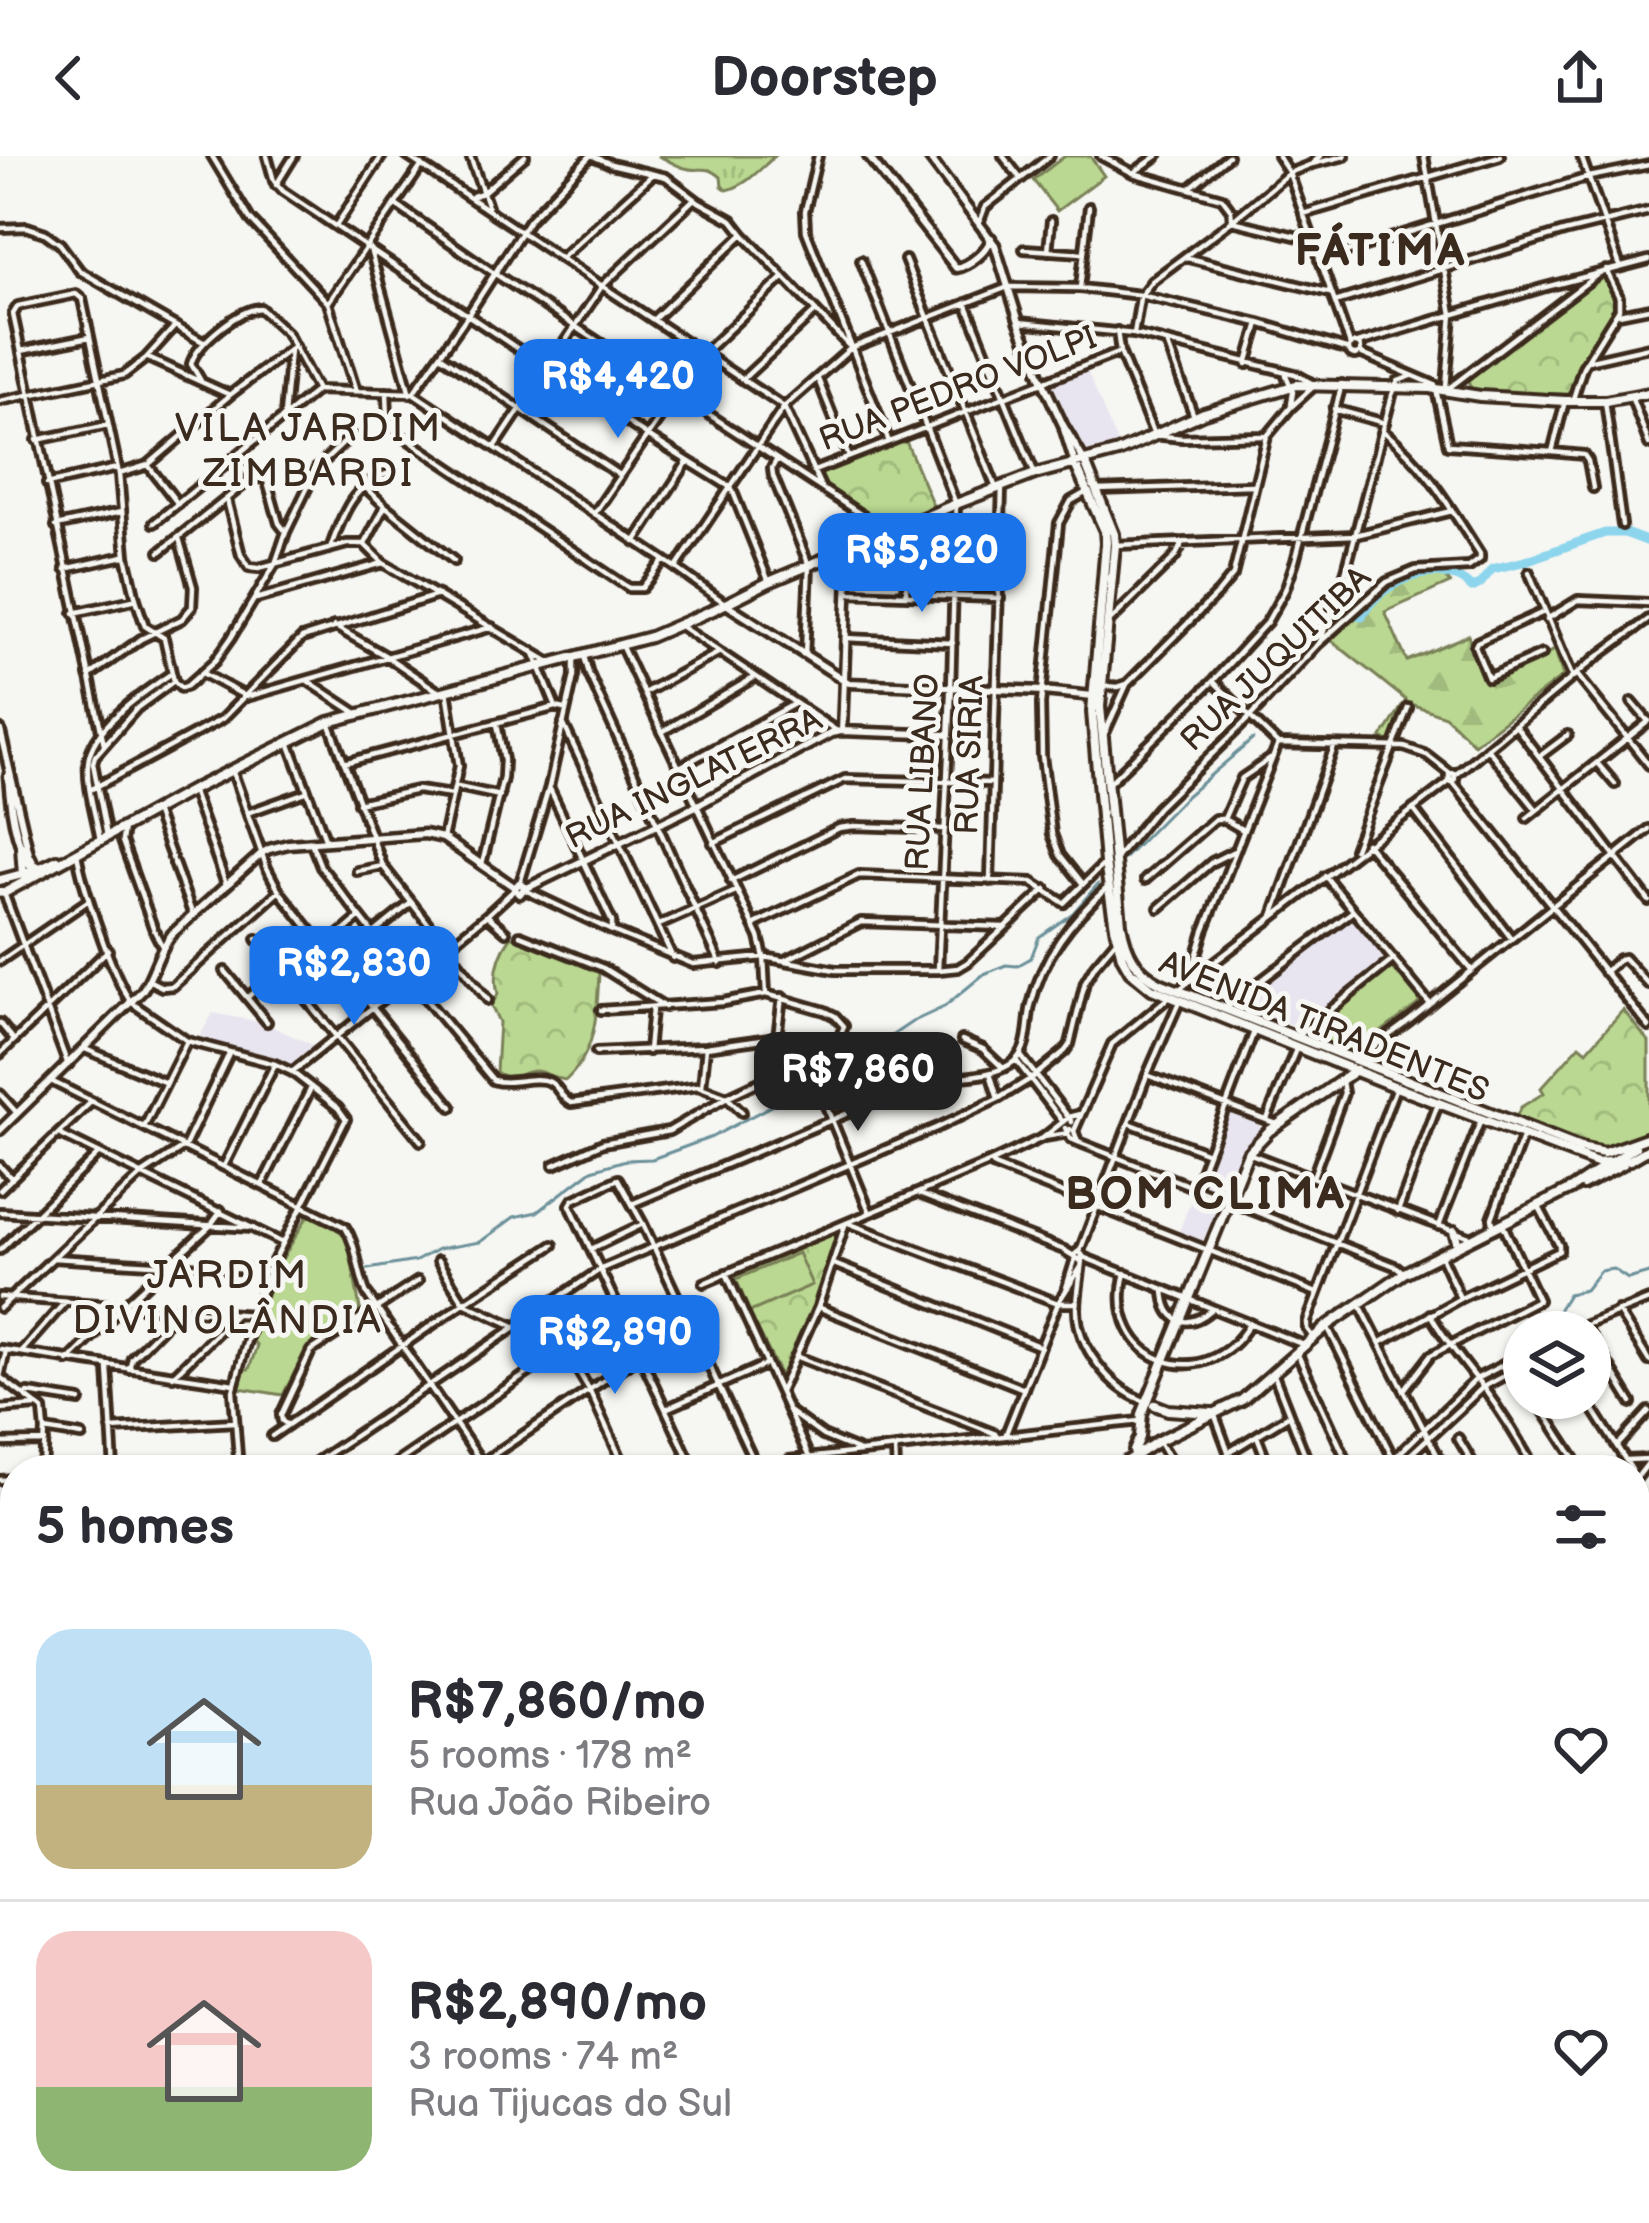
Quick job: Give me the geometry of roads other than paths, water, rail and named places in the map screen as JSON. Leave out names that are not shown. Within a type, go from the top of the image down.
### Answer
[{"type":"main road","points":[[2,894],[329,722],[621,645],[679,625],[769,582],[999,487],[1118,452],[1195,416],[1291,386],[1342,384],[1568,401],[1605,401],[1649,393]]},
{"type":"main road","name":"AVENIDA TIRADENTES","points":[[1080,463],[1114,534],[1100,686],[1109,863],[1129,953],[1148,976],[1355,1066],[1589,1151],[1604,1153],[1645,1140]]},
{"type":"main road","name":"AVENIDA TIRADENTES","points":[[1092,491],[1106,543],[1100,686],[1110,838],[1108,887],[1117,939],[1130,971],[1152,989],[1183,989],[1255,1029],[1297,1042]]},
{"type":"main road","points":[[21,847],[23,876]]},
{"type":"main road","points":[[0,880],[39,871]]},
{"type":"main road","points":[[2,894],[23,876]]},
{"type":"main road","points":[[1331,1086],[1355,1066]]},
{"type":"main road","points":[[1131,1455],[1248,1153],[1355,1066]]},
{"type":"main road","name":"AVENIDA TIRADENTES","points":[[1355,1066],[1396,1087],[1598,1162],[1630,1160],[1649,1149]]},
{"type":"main road","points":[[1571,1190],[1645,1140]]},
{"type":"main road","points":[[1134,1455],[1242,1400],[1327,1326],[1404,1273],[1630,1160]]},
{"type":"main road","points":[[1454,1231],[1458,1245]]},
{"type":"main road","points":[[1168,1410],[1171,1434]]},
{"type":"main road","points":[[1145,1411],[1214,1413]]},
{"type":"main road","points":[[1145,1411],[1145,1433],[1158,1441]]},
{"type":"street","points":[[212,156],[250,219],[328,303],[356,391]]},
{"type":"street","points":[[267,156],[276,185],[646,435],[731,487],[769,582]]},
{"type":"street","points":[[276,185],[294,156]]},
{"type":"street","points":[[336,226],[382,156]]},
{"type":"street","points":[[407,156],[784,407],[821,489]]},
{"type":"street","points":[[418,156],[422,166]]},
{"type":"street","points":[[470,156],[490,211]]},
{"type":"street","points":[[411,394],[541,205],[592,156],[670,179],[732,220],[850,348]]},
{"type":"street","points":[[818,156],[804,220],[889,442]]},
{"type":"street","points":[[868,156],[956,268],[980,254],[991,238]]},
{"type":"street","points":[[928,156],[991,238],[1019,322],[1080,463]]},
{"type":"street","points":[[1003,156],[1020,178]]},
{"type":"street","points":[[969,209],[986,207],[1050,156]]},
{"type":"street","points":[[1101,156],[1133,173],[1222,198],[1232,220]]},
{"type":"street","points":[[1133,173],[1157,156]]},
{"type":"street","points":[[1190,188],[1228,156]]},
{"type":"street","points":[[1278,156],[1289,173],[1354,355],[1360,353]]},
{"type":"street","points":[[1312,164],[1320,156]]},
{"type":"street","points":[[1424,156],[1452,314],[1448,368],[1441,390]]},
{"type":"street","points":[[1303,214],[1500,156]]},
{"type":"street","points":[[1581,156],[1620,266]]},
{"type":"street","points":[[468,196],[482,193],[523,157]]},
{"type":"street","points":[[1134,334],[1140,295],[1152,281],[1289,173],[1339,157]]},
{"type":"street","points":[[1319,260],[1588,177],[1649,165]]},
{"type":"street","points":[[328,303],[422,166]]},
{"type":"street","points":[[561,258],[652,174]]},
{"type":"street","points":[[495,447],[602,286],[694,199]]},
{"type":"street","points":[[396,205],[877,525],[882,535]]},
{"type":"street","points":[[979,223],[986,207]]},
{"type":"street","points":[[1080,288],[1089,207]]},
{"type":"street","points":[[1335,302],[1604,221],[1649,212]]},
{"type":"street","points":[[1232,220],[1312,240]]},
{"type":"street","points":[[1048,251],[1051,221]]},
{"type":"street","points":[[0,228],[27,227],[45,233],[80,271],[203,342]]},
{"type":"street","points":[[654,319],[743,234]]},
{"type":"street","points":[[369,248],[411,394]]},
{"type":"street","points":[[1614,248],[1640,261]]},
{"type":"street","points":[[1024,249],[1084,254]]},
{"type":"street","points":[[980,254],[996,253]]},
{"type":"street","points":[[1184,257],[1331,293]]},
{"type":"street","points":[[861,260],[956,504]]},
{"type":"street","points":[[905,260],[999,487]]},
{"type":"street","points":[[1353,346],[1649,260]]},
{"type":"street","points":[[1593,488],[1584,455],[1448,445],[1436,396],[1604,271]]},
{"type":"street","points":[[1552,452],[1579,376],[1620,303],[1604,271]]},
{"type":"street","points":[[595,514],[704,352],[784,277]]},
{"type":"street","points":[[1565,281],[1573,287],[1572,293]]},
{"type":"street","points":[[676,568],[784,407],[850,348],[1008,287],[1140,295],[1259,323],[1353,346],[1441,390]]},
{"type":"street","points":[[102,741],[28,396],[13,314],[18,306],[76,294],[82,299],[118,471],[126,556],[136,599],[143,623],[164,638],[172,673],[181,688],[202,674],[231,638],[274,564],[317,468],[352,435]]},
{"type":"street","points":[[966,303],[1035,474]]},
{"type":"street","points":[[200,381],[191,361],[203,342],[254,307],[279,323],[317,390]]},
{"type":"street","points":[[1616,315],[1649,308]]},
{"type":"street","points":[[743,379],[816,311]]},
{"type":"street","points":[[826,321],[838,315]]},
{"type":"street","points":[[1019,322],[1166,340],[1282,371],[1315,385],[1267,436],[1237,565],[1227,583],[1127,684],[1102,740]]},
{"type":"street","points":[[1247,364],[1259,323]]},
{"type":"street","points":[[0,401],[124,374],[175,326]]},
{"type":"street","points":[[1117,331],[1120,352],[1154,435],[1267,436]]},
{"type":"street","points":[[21,350],[90,337]]},
{"type":"street","points":[[1166,340],[1195,416]]},
{"type":"street","points":[[1587,362],[1649,347]]},
{"type":"street","points":[[46,484],[148,466],[292,348]]},
{"type":"street","points":[[284,416],[292,348]]},
{"type":"street","name":"RUA PEDRO VOLPI","points":[[814,470],[1120,352]]},
{"type":"street","points":[[440,355],[619,475]]},
{"type":"street","points":[[146,358],[230,395]]},
{"type":"street","points":[[1448,368],[1451,376],[1459,377]]},
{"type":"street","points":[[1468,370],[1465,383],[1474,395]]},
{"type":"street","points":[[1282,371],[1289,378],[1291,406]]},
{"type":"street","points":[[1320,642],[1356,536],[1396,388],[1402,378],[1414,376]]},
{"type":"street","points":[[818,378],[849,457]]},
{"type":"street","points":[[1106,788],[1274,613],[1301,537],[1342,384]]},
{"type":"street","points":[[154,523],[317,390],[411,394],[676,568],[721,606],[842,680],[1043,691],[1127,684]]},
{"type":"street","points":[[387,392],[389,424],[398,433],[629,588],[642,589],[664,560]]},
{"type":"street","points":[[1632,397],[1649,444]]},
{"type":"street","points":[[1605,401],[1622,525]]},
{"type":"street","points":[[1334,409],[1385,423]]},
{"type":"street","points":[[38,440],[108,425]]},
{"type":"street","points":[[1175,425],[1182,438]]},
{"type":"street","points":[[1114,545],[1356,536],[1452,511],[1418,461],[1383,431]]},
{"type":"street","points":[[236,457],[251,479]]},
{"type":"street","points":[[777,459],[773,476],[809,565],[805,656]]},
{"type":"street","points":[[635,542],[688,461]]},
{"type":"street","points":[[148,466],[178,503]]},
{"type":"street","points":[[330,549],[351,500],[374,479],[390,473]]},
{"type":"street","points":[[160,552],[251,479],[267,481],[286,532]]},
{"type":"street","points":[[753,926],[855,876],[1032,883],[1063,903],[1083,884],[1060,855],[1048,823],[1042,756],[1043,691],[1061,515],[1071,500],[1092,491],[1255,484]]},
{"type":"street","points":[[364,486],[454,561]]},
{"type":"street","name":"RUA SIRIA","points":[[990,881],[999,487]]},
{"type":"street","points":[[227,500],[244,561],[254,569],[352,543],[364,544],[383,563],[551,663]]},
{"type":"street","name":"RUA LIBANO","points":[[938,970],[956,504]]},
{"type":"street","points":[[364,544],[385,506]]},
{"type":"street","name":"RUA JUQUITIBA","points":[[1083,884],[1109,863],[1320,642],[1393,578],[1416,570],[1469,567],[1478,562],[1480,554],[1452,511]]},
{"type":"street","points":[[56,526],[122,512]]},
{"type":"street","points":[[906,594],[909,524]]},
{"type":"street","points":[[89,676],[154,631],[182,619],[194,602],[179,538]]},
{"type":"street","points":[[1109,622],[1175,557],[1183,542]]},
{"type":"street","points":[[679,625],[839,731],[849,548]]},
{"type":"street","points":[[65,569],[126,556]]},
{"type":"street","points":[[253,600],[383,563]]},
{"type":"street","points":[[1529,572],[1575,677],[1649,765]]},
{"type":"street","points":[[847,592],[1000,598]]},
{"type":"street","points":[[94,788],[222,719],[297,641],[438,595]]},
{"type":"street","points":[[74,613],[136,599]]},
{"type":"street","points":[[1542,654],[1488,678],[1475,646],[1578,600],[1649,603]]},
{"type":"street","points":[[1111,604],[1129,603]]},
{"type":"street","points":[[1078,1142],[1074,1131],[1112,1044],[1649,619]]},
{"type":"street","points":[[334,626],[443,691],[459,766],[443,838]]},
{"type":"street","points":[[202,674],[247,697],[492,627]]},
{"type":"street","points":[[844,638],[952,643]]},
{"type":"street","points":[[621,645],[753,926],[764,957],[766,994]]},
{"type":"street","points":[[533,650],[556,707]]},
{"type":"street","points":[[644,693],[718,652]]},
{"type":"street","points":[[292,1072],[518,887],[549,787],[579,656]]},
{"type":"street","points":[[579,656],[720,963]]},
{"type":"street","points":[[122,841],[106,837],[94,788],[94,760],[131,701],[172,673]]},
{"type":"street","points":[[576,674],[589,674]]},
{"type":"street","points":[[662,732],[756,677]]},
{"type":"street","points":[[305,679],[358,713]]},
{"type":"street","points":[[102,741],[175,681]]},
{"type":"street","points":[[1213,681],[1278,744],[1418,750],[1451,777],[1649,1027]]},
{"type":"street","points":[[1527,818],[1649,721],[1632,702]]},
{"type":"street","points":[[678,768],[795,704]]},
{"type":"street","points":[[344,763],[556,707],[565,709]]},
{"type":"street","points":[[1352,855],[1408,709]]},
{"type":"street","points":[[329,722],[383,866],[488,1000]]},
{"type":"street","points":[[563,723],[673,958]]},
{"type":"street","points":[[482,864],[504,760],[497,724]]},
{"type":"street","points":[[1515,724],[1649,901]]},
{"type":"street","points":[[0,730],[28,854],[39,871]]},
{"type":"street","name":"RUA INGLATERRA","points":[[518,887],[696,806],[823,736],[839,731],[949,735]]},
{"type":"street","points":[[1540,756],[1568,735]]},
{"type":"street","points":[[289,741],[326,841]]},
{"type":"street","points":[[1066,1288],[1166,1016],[1194,964],[1278,744]]},
{"type":"street","points":[[1273,917],[1334,746]]},
{"type":"street","points":[[1486,748],[1537,810]]},
{"type":"street","points":[[1224,819],[1242,778],[1272,758]]},
{"type":"street","points":[[1597,764],[1615,784]]},
{"type":"street","points":[[8,766],[21,847],[26,860],[39,871]]},
{"type":"street","points":[[232,770],[279,891],[452,1107]]},
{"type":"street","points":[[1104,772],[1118,772]]},
{"type":"street","points":[[713,843],[840,780],[993,783]]},
{"type":"street","points":[[456,786],[500,796]]},
{"type":"street","points":[[549,787],[612,922],[612,931]]},
{"type":"street","points":[[192,790],[226,884]]},
{"type":"street","points":[[358,803],[417,790],[453,795]]},
{"type":"street","points":[[248,813],[307,792]]},
{"type":"street","points":[[1412,808],[1511,938]]},
{"type":"street","points":[[155,811],[193,915]]},
{"type":"street","points":[[1145,880],[1215,819],[1243,830]]},
{"type":"street","points":[[731,881],[845,826],[945,829]]},
{"type":"street","points":[[124,828],[122,841],[162,946]]},
{"type":"street","points":[[1355,1066],[1649,829]]},
{"type":"street","points":[[1360,831],[1374,838]]},
{"type":"street","points":[[0,1130],[132,1003],[150,981],[162,946],[193,915],[262,853],[288,844],[425,834],[443,838],[534,896],[692,964],[764,957],[835,970],[958,968],[1046,889]]},
{"type":"street","points":[[1110,838],[1126,843]]},
{"type":"street","points":[[311,842],[321,867],[489,1075],[502,1083],[549,1082],[571,1103],[702,1087],[728,1097],[742,1112]]},
{"type":"street","points":[[1366,844],[1472,970]]},
{"type":"street","points":[[1159,908],[1212,862],[1234,850]]},
{"type":"street","points":[[73,855],[132,1003],[188,1041],[292,1072],[345,1117],[269,1271],[254,1315],[235,1384],[237,1455]]},
{"type":"street","points":[[357,871],[383,866]]},
{"type":"street","points":[[1286,876],[1288,893],[1302,894]]},
{"type":"street","points":[[1325,876],[1430,1004]]},
{"type":"street","points":[[633,1204],[924,1082],[1004,1068],[1018,1058],[1046,961],[1108,887]]},
{"type":"street","points":[[150,981],[172,986],[279,891]]},
{"type":"street","points":[[659,925],[736,891]]},
{"type":"street","points":[[2,894],[68,1065]]},
{"type":"street","points":[[0,961],[90,899]]},
{"type":"street","points":[[374,933],[411,904]]},
{"type":"street","points":[[1227,1008],[1354,910]]},
{"type":"street","points":[[487,915],[506,932]]},
{"type":"street","points":[[324,948],[360,917]]},
{"type":"street","points":[[786,960],[861,922],[1004,927]]},
{"type":"street","points":[[520,934],[603,968],[665,1007]]},
{"type":"street","points":[[257,939],[421,1141]]},
{"type":"street","points":[[326,1455],[601,1269],[998,1099],[1034,1077],[1070,1043],[1085,982],[1117,939]]},
{"type":"street","points":[[0,1054],[108,950]]},
{"type":"street","points":[[1196,955],[1199,967],[1210,966]]},
{"type":"street","points":[[1267,1119],[1297,1042],[1394,958]]},
{"type":"street","points":[[1604,972],[1624,958],[1649,985]]},
{"type":"street","points":[[247,997],[281,969]]},
{"type":"street","points":[[225,971],[267,1022]]},
{"type":"street","points":[[554,1165],[603,1143],[669,1130],[779,1073],[811,1069],[844,1029],[843,1023],[825,1011],[766,994],[723,1002],[601,1010]]},
{"type":"street","points":[[777,1037],[782,997]]},
{"type":"street","points":[[647,1051],[652,1008]]},
{"type":"street","points":[[1154,1010],[1166,1016]]},
{"type":"street","points":[[0,1024],[14,1040]]},
{"type":"street","points":[[1195,1188],[1255,1029]]},
{"type":"street","points":[[596,1052],[706,1047],[777,1037],[824,1055]]},
{"type":"street","points":[[962,1040],[983,1049],[1004,1068]]},
{"type":"street","points":[[144,1127],[188,1041]]},
{"type":"street","points":[[702,1087],[706,1047]]},
{"type":"street","points":[[85,1049],[166,1084]]},
{"type":"street","points":[[0,1308],[141,1175],[185,1146],[230,1053]]},
{"type":"street","points":[[1018,1058],[1067,1125],[1071,1139],[1404,1273]]},
{"type":"street","points":[[224,1166],[275,1064]]},
{"type":"street","points":[[811,1069],[870,1213]]},
{"type":"street","points":[[990,1073],[998,1099]]},
{"type":"street","points":[[1148,1075],[1267,1119],[1274,1128]]},
{"type":"street","points":[[1312,1178],[1344,1093],[1342,1081]]},
{"type":"street","points":[[51,1082],[337,1221],[348,1232],[361,1280],[376,1306],[477,1455]]},
{"type":"street","points":[[1313,1337],[1306,1326],[1396,1087]]},
{"type":"street","points":[[262,1185],[311,1088]]},
{"type":"street","points":[[0,1094],[17,1113]]},
{"type":"street","points":[[0,1190],[91,1101]]},
{"type":"street","points":[[1398,1210],[1439,1102]]},
{"type":"street","points":[[704,1283],[991,1162],[1081,1114]]},
{"type":"street","points":[[1258,1117],[1274,1128]]},
{"type":"street","points":[[1439,1226],[1482,1118]]},
{"type":"street","points":[[1130,1123],[1208,1153]]},
{"type":"street","points":[[1044,1137],[1067,1125]]},
{"type":"street","points":[[1404,1390],[1429,1358],[1535,1304],[1538,1295],[1492,1218],[1524,1133]]},
{"type":"street","points":[[59,1134],[284,1243]]},
{"type":"street","points":[[1248,1153],[1472,1238]]},
{"type":"street","points":[[0,1250],[98,1154]]},
{"type":"street","points":[[1005,1155],[1002,1161],[1007,1171]]},
{"type":"street","points":[[991,1162],[1317,1293]]},
{"type":"street","points":[[0,1166],[12,1179]]},
{"type":"street","points":[[687,1455],[570,1202],[618,1179],[751,1455]]},
{"type":"street","points":[[919,1194],[1250,1322],[1297,1352],[1344,1455]]},
{"type":"street","points":[[1381,1343],[1559,1251],[1539,1207]]},
{"type":"street","points":[[2,1211],[253,1228]]},
{"type":"street","points":[[68,1361],[221,1211]]},
{"type":"street","points":[[780,1392],[818,1307],[847,1223]]},
{"type":"street","points":[[847,1223],[1058,1303],[1078,1303]]},
{"type":"street","points":[[591,1249],[643,1224]]},
{"type":"street","points":[[68,1244],[76,1260]]},
{"type":"street","points":[[272,1436],[553,1245]]},
{"type":"street","points":[[1440,1254],[1461,1298]]},
{"type":"street","points":[[1078,1256],[1078,1318],[1089,1350],[1145,1411]]},
{"type":"street","points":[[53,1258],[269,1271]]},
{"type":"street","points":[[438,1261],[464,1303],[565,1348],[590,1389],[620,1455]]},
{"type":"street","points":[[834,1264],[1041,1347]]},
{"type":"street","points":[[1003,1436],[1058,1303],[1081,1267]]},
{"type":"street","points":[[726,1274],[808,1455]]},
{"type":"street","points":[[1124,1274],[1121,1299],[1128,1328],[1139,1345],[1164,1361],[1189,1365],[1212,1360],[1234,1346],[1250,1322]]},
{"type":"street","points":[[288,1425],[280,1415],[307,1356],[418,1281]]},
{"type":"street","points":[[1164,1289],[1168,1310],[1180,1321],[1200,1319],[1213,1309]]},
{"type":"street","points":[[0,1297],[254,1315]]},
{"type":"street","points":[[1611,1314],[1649,1300]]},
{"type":"street","points":[[21,1352],[65,1302]]},
{"type":"street","points":[[1359,1304],[1438,1455]]},
{"type":"street","points":[[818,1307],[1024,1389]]},
{"type":"street","points":[[129,1369],[133,1358],[179,1310]]},
{"type":"street","points":[[1618,1311],[1649,1361]]},
{"type":"street","points":[[172,1376],[236,1314]]},
{"type":"street","points":[[1430,1314],[1527,1455]]},
{"type":"street","points":[[1327,1326],[1392,1455]]},
{"type":"street","points":[[408,1455],[594,1328]]},
{"type":"street","points":[[44,1455],[43,1411],[0,1377],[3,1349],[235,1384]]},
{"type":"street","points":[[494,1455],[641,1355]]},
{"type":"street","points":[[798,1357],[1003,1436]]},
{"type":"street","points":[[666,1408],[767,1364]]},
{"type":"street","points":[[108,1365],[112,1455]]},
{"type":"street","points":[[1405,1455],[1480,1383],[1503,1368]]},
{"type":"street","points":[[1611,1369],[1632,1403]]},
{"type":"street","points":[[1480,1383],[1503,1375]]},
{"type":"street","points":[[1270,1377],[1305,1455]]},
{"type":"street","points":[[22,1393],[80,1401]]},
{"type":"street","points":[[1132,1396],[1145,1411]]},
{"type":"street","points":[[0,1409],[39,1406]]},
{"type":"street","points":[[788,1410],[823,1436],[863,1452]]},
{"type":"street","points":[[831,1455],[1003,1436],[1145,1411]]},
{"type":"street","points":[[1617,1446],[1649,1411]]},
{"type":"street","points":[[1214,1413],[1228,1453],[1288,1416]]},
{"type":"street","points":[[1548,1419],[1572,1455]]},
{"type":"street","points":[[1600,1419],[1623,1455]]},
{"type":"street","points":[[111,1429],[236,1422]]},
{"type":"street","points":[[45,1430],[82,1436]]},
{"type":"street","points":[[1257,1436],[1264,1455]]},
{"type":"street","points":[[1458,1438],[1468,1455]]},
{"type":"street","points":[[1158,1441],[1167,1455]]},
{"type":"street","points":[[0,1443],[45,1442]]},
{"type":"street","points":[[895,1448],[895,1455]]},
{"type":"street","points":[[0,1659],[0,1671]]},
{"type":"waterway","points":[[1352,613],[1362,617],[1382,593],[1412,577],[1444,574],[1472,588],[1492,569],[1605,533],[1625,533],[1649,542]]},
{"type":"waterway","points":[[1122,861],[1184,798],[1253,739]]},
{"type":"waterway","points":[[368,1269],[480,1242],[514,1217],[537,1212],[592,1170],[626,1160],[652,1159],[712,1137],[847,1066],[912,1022],[944,1007],[984,974],[1031,958],[1039,937],[1073,913],[1098,884]]},
{"type":"waterway","points":[[1558,1311],[1568,1294],[1585,1290],[1600,1271],[1613,1269],[1628,1279],[1649,1273]]},
{"type":"waterway","points":[[1403,1455],[1487,1379],[1503,1371]]},
{"type":"district","name":"FÁTIMA","points":[[1381,252]]},
{"type":"district","name":"VILA JARDIM ZIMBARDI","points":[[309,452]]},
{"type":"district","name":"BOM CLIMA","points":[[1206,1195]]},
{"type":"district","name":"JARDIM DIVINOLÂNDIA","points":[[228,1298]]}]
